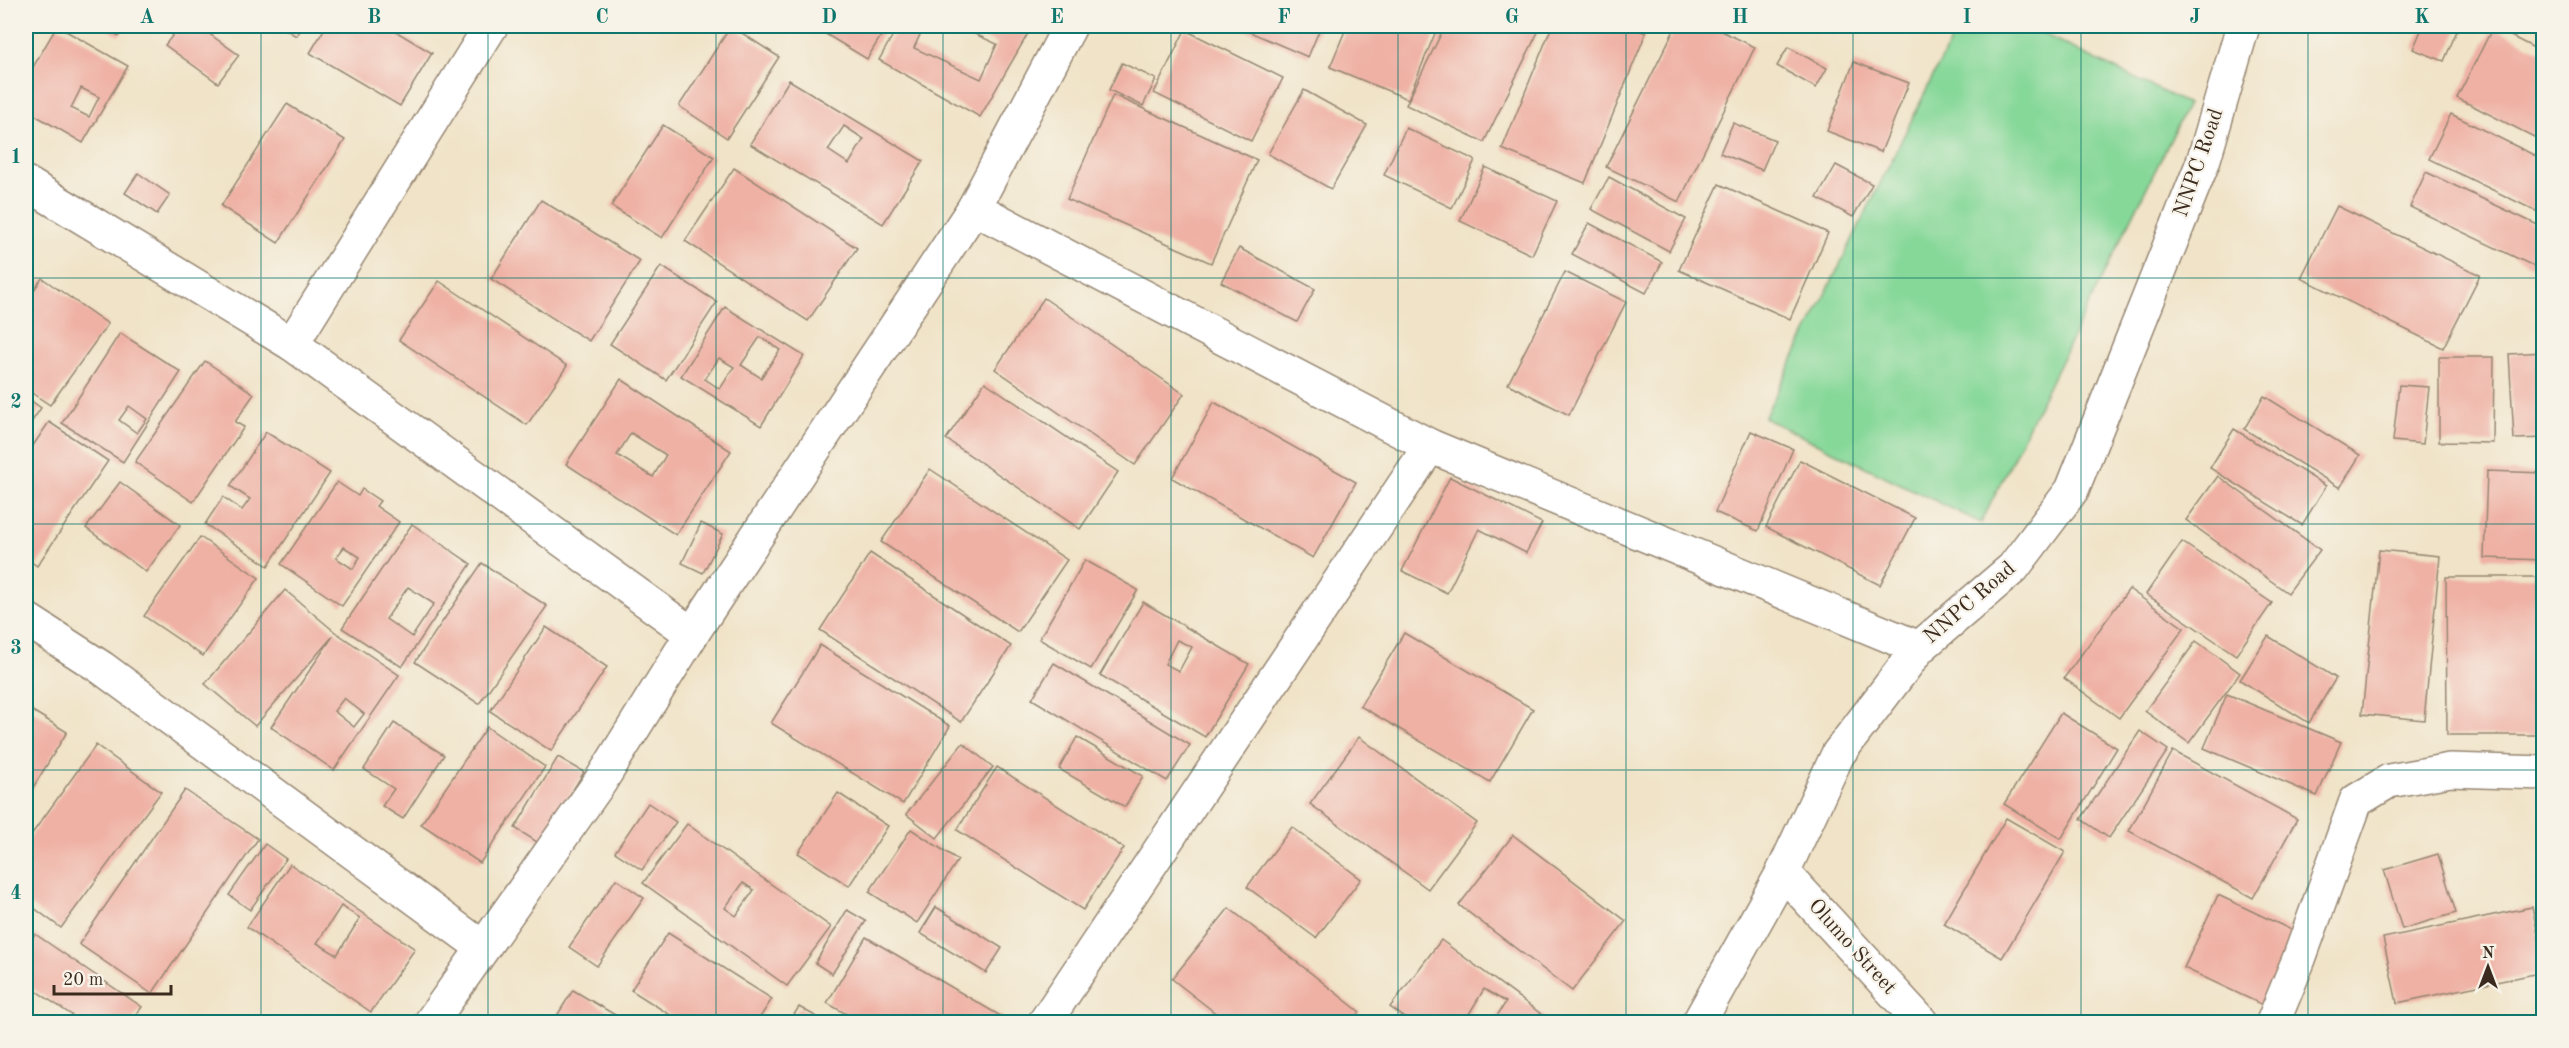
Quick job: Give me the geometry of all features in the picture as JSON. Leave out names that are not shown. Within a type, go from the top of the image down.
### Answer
[{"type":"street","points":[[292,344],[491,26]]},
{"type":"street","points":[[431,1023],[482,947],[600,782],[692,634],[974,208],[1070,26]]},
{"type":"street","name":"NNPC Road","points":[[1699,1023],[1783,872],[1838,754],[1919,648],[2013,568],[2072,490],[2203,162],[2243,26]]},
{"type":"street","points":[[26,183],[292,344],[692,634]]},
{"type":"street","points":[[974,208],[1430,446],[1919,648]]},
{"type":"street","points":[[1045,1023],[1430,446]]},
{"type":"street","points":[[26,619],[102,668],[482,947]]},
{"type":"street","points":[[2272,1023],[2299,958],[2356,801],[2389,781],[2450,771],[2544,773]]},
{"type":"street","name":"Olumo Street","points":[[1783,872],[1921,1023]]},
{"type":"green space","points":[[1958,26],[2027,26],[2188,104],[1981,523],[1764,418]]},
{"type":"building","points":[[57,26],[128,66],[83,143],[26,110],[26,79]],"holes":[[[81,88],[99,97],[89,117],[71,108]]]},
{"type":"building","points":[[101,26],[125,26],[119,36]]},
{"type":"building","points":[[180,26],[198,26],[239,55],[218,83],[165,45]]},
{"type":"building","points":[[280,26],[304,26],[296,36]]},
{"type":"building","points":[[326,26],[387,26],[432,53],[400,106],[310,53]]},
{"type":"building","points":[[731,26],[779,57],[727,138],[679,106]]},
{"type":"building","points":[[815,26],[887,26],[867,59]]},
{"type":"building","points":[[898,26],[924,26],[914,48],[981,79],[997,44],[957,26],[1022,26],[1030,30],[980,117],[879,60]]},
{"type":"building","points":[[1236,26],[1321,26],[1308,57]]},
{"type":"building","points":[[1347,26],[1438,26],[1408,99],[1330,67]]},
{"type":"building","points":[[1445,26],[1541,26],[1484,142],[1406,105]]},
{"type":"building","points":[[1552,26],[1629,26],[1646,33],[1585,183],[1502,149]]},
{"type":"building","points":[[1676,26],[1711,26],[1755,47],[1679,202],[1606,167]]},
{"type":"building","points":[[2423,26],[2459,26],[2444,61],[2413,49]]},
{"type":"building","points":[[2493,27],[2544,53],[2544,142],[2457,98]]},
{"type":"building","points":[[1185,30],[1283,78],[1251,141],[1154,93]]},
{"type":"building","points":[[1788,47],[1827,68],[1816,88],[1777,66]]},
{"type":"building","points":[[1854,62],[1909,83],[1881,152],[1827,131]]},
{"type":"building","points":[[1122,63],[1156,79],[1143,106],[1109,90]]},
{"type":"building","points":[[789,80],[923,161],[883,224],[750,144]],"holes":[[[844,126],[864,139],[849,164],[828,150]]]},
{"type":"building","points":[[1304,90],[1367,125],[1331,189],[1268,154]]},
{"type":"building","points":[[1113,95],[1257,160],[1211,263],[1067,199]]},
{"type":"building","points":[[287,104],[345,140],[278,243],[221,206]]},
{"type":"building","points":[[2451,114],[2544,160],[2544,215],[2429,159]]},
{"type":"building","points":[[1733,123],[1775,140],[1762,170],[1720,153]]},
{"type":"building","points":[[663,125],[714,157],[662,238],[611,206]]},
{"type":"building","points":[[1406,128],[1475,160],[1452,208],[1384,175]]},
{"type":"building","points":[[1836,165],[1872,184],[1853,217],[1817,198]]},
{"type":"building","points":[[1485,167],[1557,201],[1532,255],[1460,221]]},
{"type":"building","points":[[734,168],[857,248],[808,321],[685,241]]},
{"type":"building","points":[[2426,172],[2544,228],[2544,271],[2410,207]]},
{"type":"building","points":[[138,173],[170,195],[157,214],[125,193]]},
{"type":"building","points":[[1609,177],[1686,219],[1669,251],[1591,209]]},
{"type":"building","points":[[1719,184],[1828,233],[1790,319],[1679,270]]},
{"type":"building","points":[[541,200],[640,261],[589,341],[491,279]]},
{"type":"building","points":[[2337,206],[2480,275],[2443,348],[2301,278]]},
{"type":"building","points":[[1589,223],[1662,262],[1646,293],[1572,254]]},
{"type":"building","points":[[1239,248],[1315,289],[1297,322],[1221,282]]},
{"type":"building","points":[[661,266],[717,302],[666,380],[610,344]]},
{"type":"building","points":[[1565,272],[1626,302],[1569,415],[1508,384]]},
{"type":"building","points":[[42,278],[108,324],[50,405],[26,389],[26,302]]},
{"type":"building","points":[[439,281],[567,366],[527,425],[399,340]]},
{"type":"building","points":[[1044,298],[1184,394],[1135,465],[995,369]]},
{"type":"building","points":[[725,307],[804,356],[761,426],[681,376]],"holes":[[[760,337],[780,350],[761,378],[741,365]],[[719,358],[734,367],[720,389],[705,379]]]},
{"type":"building","points":[[120,333],[181,372],[123,462],[62,423]],"holes":[[[129,406],[147,419],[137,433],[119,420]]]},
{"type":"building","points":[[2544,352],[2544,438],[2514,439],[2509,354]]},
{"type":"building","points":[[2439,357],[2494,357],[2493,443],[2439,442]]},
{"type":"building","points":[[205,361],[254,394],[235,422],[244,427],[193,502],[135,462]]},
{"type":"building","points":[[621,379],[731,451],[676,535],[566,464]],"holes":[[[631,433],[666,455],[653,477],[617,455]]]},
{"type":"building","points":[[985,382],[1118,472],[1080,529],[946,439]]},
{"type":"building","points":[[2399,385],[2429,387],[2423,444],[2393,441]]},
{"type":"building","points":[[2264,396],[2360,455],[2340,488],[2244,429]]},
{"type":"building","points":[[26,397],[41,408],[26,430]]},
{"type":"building","points":[[1214,402],[1356,482],[1313,558],[1172,478]]},
{"type":"building","points":[[49,422],[108,461],[37,566],[26,558],[26,456]]},
{"type":"building","points":[[2234,429],[2326,486],[2302,525],[2210,468]]},
{"type":"building","points":[[1751,431],[1793,449],[1758,531],[1715,512]]},
{"type":"building","points":[[266,432],[330,473],[268,566],[205,524],[223,497],[242,510],[250,499],[230,486]]},
{"type":"building","points":[[1800,460],[1915,518],[1880,585],[1766,527]]},
{"type":"building","points":[[930,469],[1067,560],[1018,632],[881,542]]},
{"type":"building","points":[[2487,471],[2544,473],[2544,560],[2484,558]]},
{"type":"building","points":[[2218,476],[2320,550],[2288,593],[2186,520]]},
{"type":"building","points":[[1450,477],[1542,523],[1526,553],[1479,529],[1447,593],[1402,571]]},
{"type":"building","points":[[120,482],[180,525],[146,572],[86,528]]},
{"type":"building","points":[[337,482],[358,496],[362,489],[380,501],[376,506],[399,522],[342,606],[281,564]],"holes":[[[344,547],[360,557],[353,569],[336,558]]]},
{"type":"building","points":[[701,523],[723,534],[703,573],[682,563]]},
{"type":"building","points":[[412,524],[471,564],[402,667],[342,628]],"holes":[[[408,587],[434,604],[412,637],[386,619]]]},
{"type":"building","points":[[200,537],[259,578],[203,656],[144,616]]},
{"type":"building","points":[[2182,542],[2272,603],[2236,655],[2146,594]]},
{"type":"building","points":[[2379,550],[2440,556],[2424,720],[2362,714]]},
{"type":"building","points":[[870,553],[1011,646],[961,722],[820,630]]},
{"type":"building","points":[[1085,560],[1138,590],[1091,669],[1039,639]]},
{"type":"building","points":[[482,563],[547,606],[479,704],[415,662]]},
{"type":"building","points":[[2446,577],[2537,577],[2539,735],[2447,735]]},
{"type":"building","points":[[2129,589],[2184,628],[2119,718],[2064,678]]},
{"type":"building","points":[[285,590],[335,632],[399,675],[334,770],[271,727],[333,636],[255,726],[205,684]],"holes":[[[344,698],[364,714],[354,727],[334,711]]]},
{"type":"building","points":[[1143,602],[1249,664],[1205,737],[1100,675]],"holes":[[[1177,640],[1192,647],[1179,671],[1165,664]]]},
{"type":"building","points":[[546,627],[607,667],[551,751],[490,711]]},
{"type":"building","points":[[1404,633],[1533,709],[1490,782],[1360,706]]},
{"type":"building","points":[[2268,636],[2336,678],[2309,723],[2240,680]]},
{"type":"building","points":[[2196,641],[2240,673],[2189,743],[2145,711]]},
{"type":"building","points":[[820,645],[950,726],[903,804],[771,723]]},
{"type":"building","points":[[1054,663],[1190,745],[1167,781],[1032,699]]},
{"type":"building","points":[[2227,694],[2341,742],[2317,796],[2204,748]]},
{"type":"building","points":[[26,707],[67,732],[26,799]]},
{"type":"building","points":[[2061,713],[2117,748],[2061,839],[2004,804]]},
{"type":"building","points":[[394,723],[444,755],[403,819],[382,806],[394,789],[364,769]]},
{"type":"building","points":[[487,727],[545,767],[480,863],[421,824]]},
{"type":"building","points":[[2140,731],[2168,750],[2109,838],[2081,819]]},
{"type":"building","points":[[1077,737],[1143,776],[1125,807],[1059,769]]},
{"type":"building","points":[[1359,737],[1477,823],[1428,889],[1310,804]]},
{"type":"building","points":[[963,743],[993,767],[937,838],[906,814]]},
{"type":"building","points":[[96,745],[161,792],[61,928],[26,902],[26,842]]},
{"type":"building","points":[[2173,751],[2297,819],[2253,898],[2129,831]]},
{"type":"building","points":[[558,757],[584,772],[540,844],[515,828]]},
{"type":"building","points":[[997,767],[1124,848],[1083,910],[957,830]]},
{"type":"building","points":[[185,790],[258,839],[152,994],[79,944]]},
{"type":"building","points":[[838,793],[888,826],[849,886],[798,853]]},
{"type":"building","points":[[648,803],[676,822],[642,870],[615,852]]},
{"type":"building","points":[[2006,818],[2065,852],[2002,958],[1944,924]]},
{"type":"building","points":[[687,824],[831,927],[787,986],[643,883]],"holes":[[[743,883],[754,890],[736,916],[725,908]]]},
{"type":"building","points":[[1292,827],[1361,879],[1316,938],[1247,887]]},
{"type":"building","points":[[911,829],[958,860],[917,923],[869,892]]},
{"type":"building","points":[[1513,835],[1626,921],[1572,991],[1459,905]]},
{"type":"building","points":[[265,844],[286,859],[250,910],[229,895]]},
{"type":"building","points":[[2438,854],[2456,913],[2402,929],[2384,870]]},
{"type":"building","points":[[290,864],[415,949],[371,1012],[247,927]],"holes":[[[341,906],[360,918],[337,955],[317,943]]]},
{"type":"building","points":[[616,879],[644,898],[597,966],[569,947]]},
{"type":"building","points":[[2218,895],[2302,935],[2267,1007],[2184,968]]},
{"type":"building","points":[[936,907],[1002,948],[986,973],[920,933]]},
{"type":"building","points":[[2532,907],[2544,961],[2544,972],[2397,1003],[2383,938]]},
{"type":"building","points":[[1229,908],[1360,1012],[1352,1022],[1227,1022],[1172,979]]},
{"type":"building","points":[[847,910],[866,921],[832,974],[815,963]]},
{"type":"building","points":[[668,933],[772,999],[757,1022],[681,1022],[631,990]]},
{"type":"building","points":[[35,934],[142,1007],[131,1022],[82,1022],[26,984],[26,947]]},
{"type":"building","points":[[866,937],[1004,1018],[1001,1022],[860,1022],[827,1003]]},
{"type":"building","points":[[1441,940],[1552,1022],[1493,1022],[1506,1002],[1484,989],[1469,1014],[1484,1022],[1411,1022],[1390,1007]]},
{"type":"building","points":[[573,990],[627,1022],[553,1022]]},
{"type":"building","points":[[799,1007],[826,1022],[789,1022]]}]
